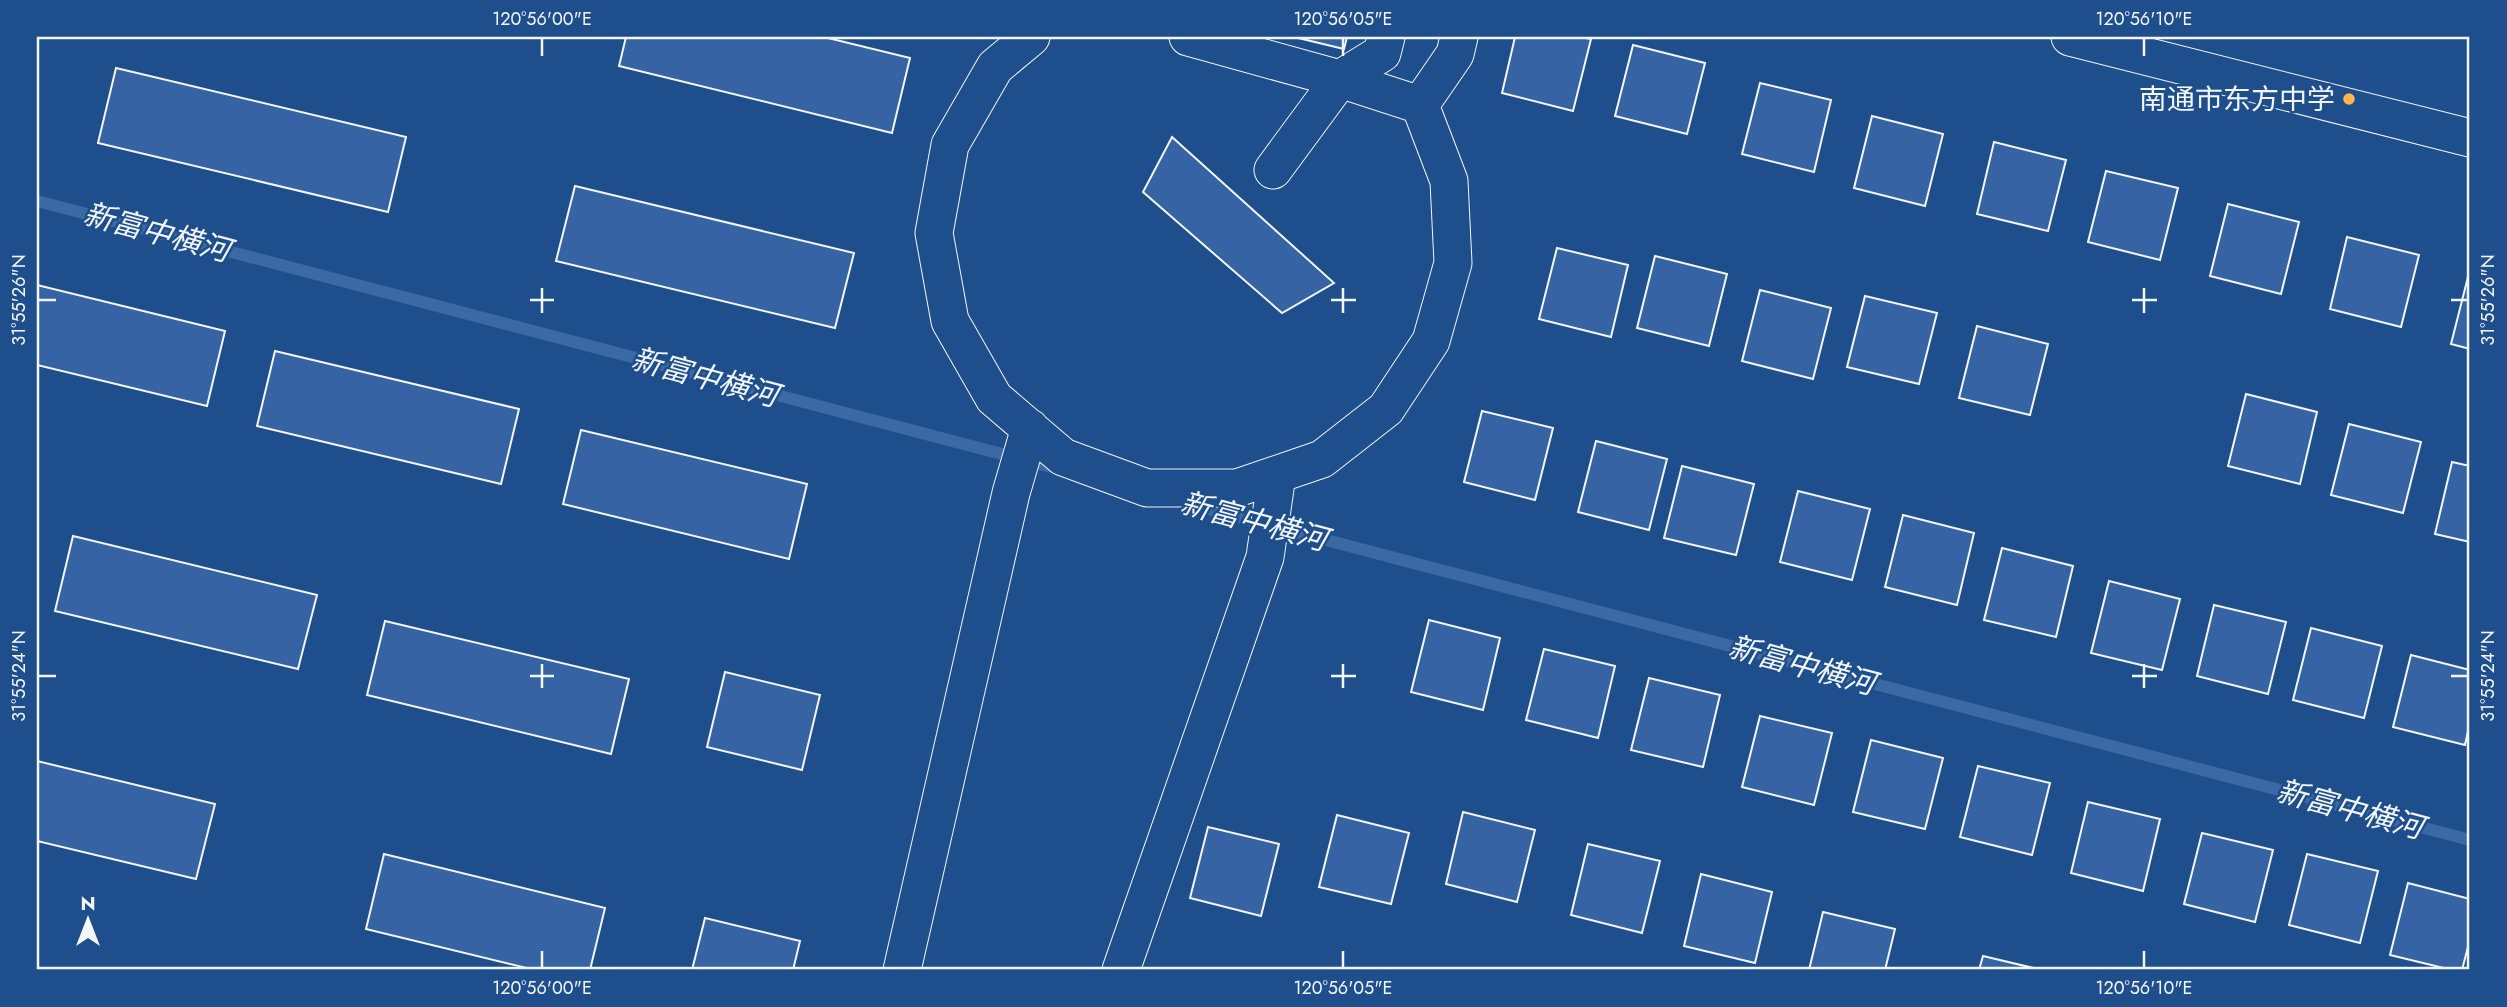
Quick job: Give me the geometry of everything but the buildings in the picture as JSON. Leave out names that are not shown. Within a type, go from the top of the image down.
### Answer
[{"type":"street","points":[[1031,37],[995,67],[950,145],[934,233],[950,321],[994,398],[1063,457],[1147,488],[1237,488],[1277,475],[1322,459],[1386,409],[1431,341],[1453,262],[1449,181],[1420,105]]},
{"type":"street","points":[[1188,37],[1340,79],[1420,105]]},
{"type":"street","points":[[1273,170],[1340,79],[1382,53],[1386,37]]},
{"type":"street","points":[[1420,105],[1455,54],[1459,37]]},
{"type":"street","points":[[2070,37],[2470,138]]},
{"type":"street","points":[[902,970],[1011,493],[1030,428]]},
{"type":"street","points":[[1121,970],[1265,557],[1277,475]]},
{"type":"waterway","name":"新富中横河","points":[[37,201],[1059,469]]},
{"type":"waterway","name":"新富中横河","points":[[1185,503],[2470,840]]},
{"type":"place","name":"南通市东方中学","points":[[2349,99]]}]
